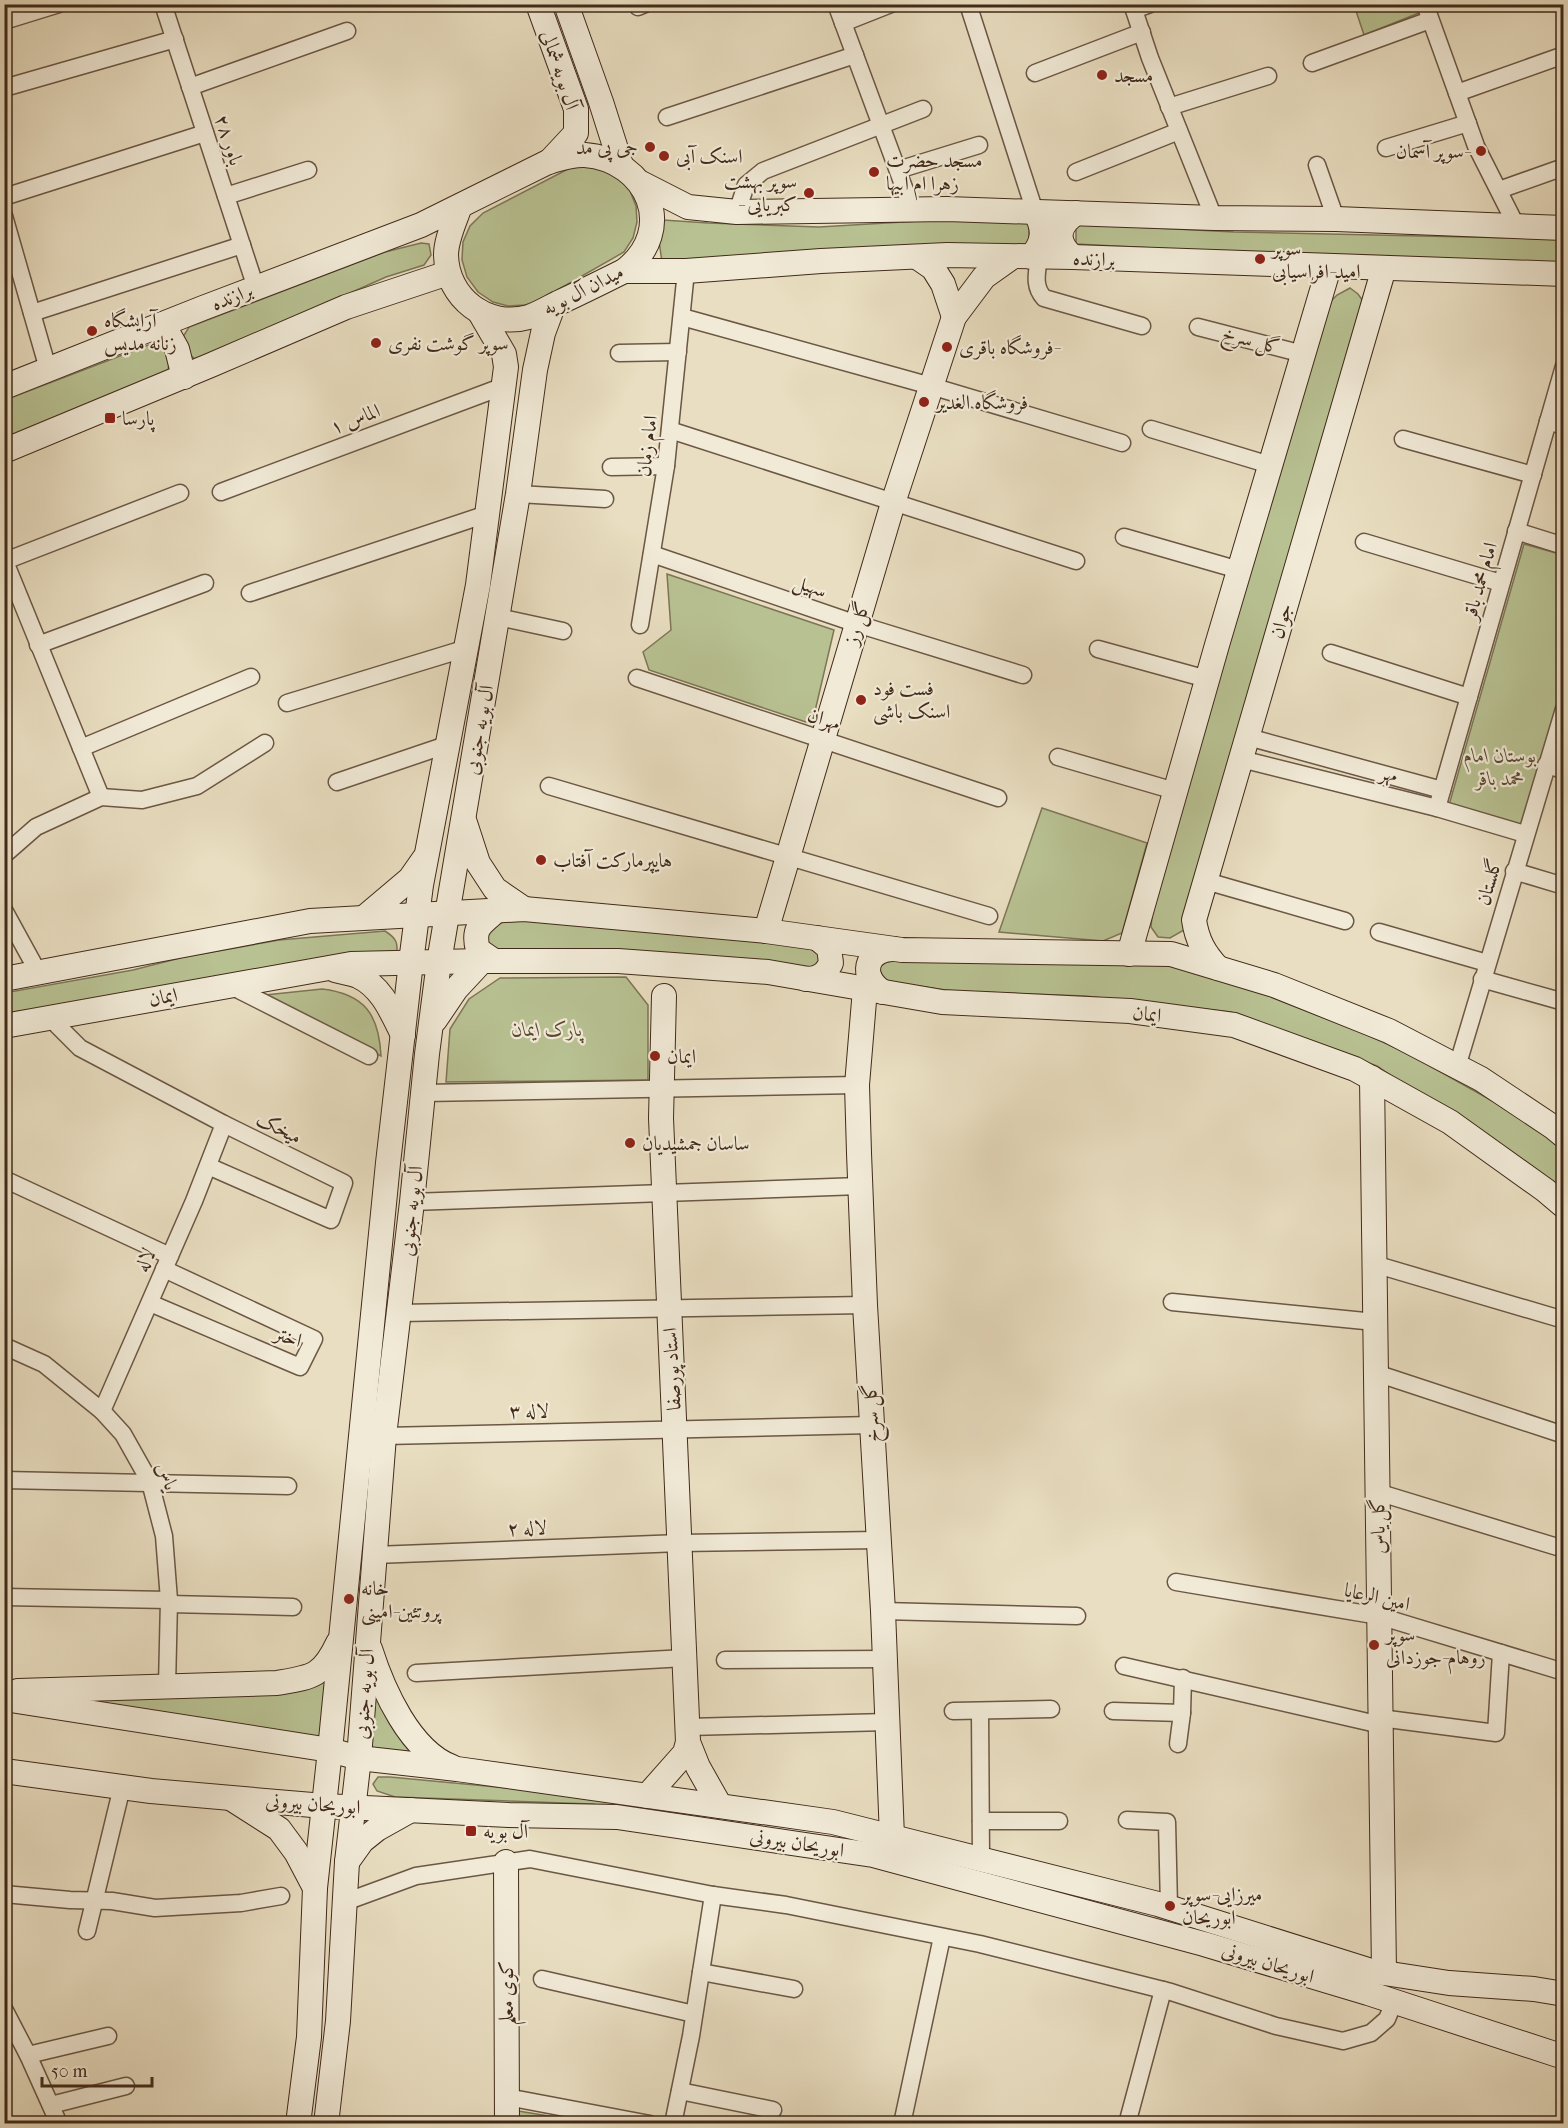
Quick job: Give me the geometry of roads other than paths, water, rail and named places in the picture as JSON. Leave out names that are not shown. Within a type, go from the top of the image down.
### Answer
[{"type":"main road","name":"آل بویه شمالی","points":[[538,4],[576,110],[576,133],[548,162]]},
{"type":"main road","name":"آل بویه شمالی","points":[[566,4],[621,165]]},
{"type":"main road","name":"میدان آل بویه","points":[[448,273],[456,291],[470,307],[488,317],[509,320],[529,317],[624,271],[637,261],[645,250],[652,223],[647,195],[640,183],[621,165],[609,159],[584,155],[569,156],[548,162],[460,206]]},
{"type":"main road","points":[[640,183],[688,207],[737,212],[912,209],[1214,218],[1336,219],[1563,228]]},
{"type":"main road","points":[[4,451],[346,307],[448,273],[446,252],[460,206]]},
{"type":"main road","name":"برازنده","points":[[4,387],[421,225],[460,206]]},
{"type":"main road","points":[[1027,257],[1042,240],[1041,221],[1035,212]]},
{"type":"main road","points":[[1073,257],[1065,250],[1060,240],[1061,229],[1067,219],[1076,213]]},
{"type":"main road","points":[[917,257],[933,268],[943,284],[954,317]]},
{"type":"main road","name":"برازنده","points":[[624,271],[686,271],[821,261],[917,257],[1073,257],[1563,274]]},
{"type":"main road","name":"گل رز","points":[[766,931],[894,503],[954,317],[984,277],[1027,257]]},
{"type":"main road","points":[[1129,954],[1207,679],[1329,267]]},
{"type":"main road","name":"جوان","points":[[1194,920],[1384,268]]},
{"type":"main road","points":[[1319,299],[1329,289],[1342,284],[1355,284],[1369,292],[1374,302]]},
{"type":"main road","name":"آل بویه جنوبی","points":[[326,2124],[338,2021],[347,1862],[359,1758],[384,1436],[439,962],[518,494],[535,370],[543,333],[553,306]]},
{"type":"main road","name":"آل بویه جنوبی","points":[[298,2124],[309,2037],[315,1888],[387,1163],[403,1035],[402,952],[405,939],[402,926],[427,854],[467,648],[478,585],[506,368],[504,354],[479,311]]},
{"type":"main road","points":[[163,324],[177,349],[184,377]]},
{"type":"main road","points":[[463,819],[478,863],[495,889],[524,909]]},
{"type":"main road","points":[[365,917],[410,879],[427,854]]},
{"type":"main road","points":[[1142,908],[1151,938],[1161,944],[1175,943],[1185,937],[1194,920]]},
{"type":"main road","points":[[4,978],[310,921],[524,909],[766,931],[893,949]]},
{"type":"main road","points":[[432,1024],[456,989],[488,961],[478,950],[475,940],[477,928],[496,911]]},
{"type":"main road","points":[[1194,920],[1197,938],[1207,957],[1218,968]]},
{"type":"main road","points":[[806,979],[821,976],[831,963],[829,948],[817,938]]},
{"type":"main road","points":[[874,990],[867,970],[875,954],[884,949],[1171,954],[1274,985],[1389,1031],[1481,1079],[1553,1126],[1563,1136]]},
{"type":"main road","name":"ایمان","points":[[4,1026],[351,964],[402,962],[631,962],[768,972],[942,1002],[1130,1011],[1234,1025],[1355,1069],[1450,1122],[1545,1190],[1563,1206]]},
{"type":"main road","points":[[631,962],[664,996],[687,966]]},
{"type":"main road","points":[[327,968],[358,976],[378,991],[403,1035]]},
{"type":"main road","name":"گل سرخ","points":[[874,990],[857,1084],[865,1305],[883,1611],[892,1837]]},
{"type":"main road","name":"استاد پورصفا","points":[[664,996],[661,1088],[664,1193],[688,1735]]},
{"type":"main road","name":"گل یاس","points":[[1372,1078],[1384,1973]]},
{"type":"main road","points":[[4,1692],[277,1683],[319,1672],[330,1660],[340,1638]]},
{"type":"main road","points":[[367,1643],[378,1674],[413,1737],[439,1763],[457,1769]]},
{"type":"main road","name":"ابوریحان بیرونی","points":[[4,1699],[330,1750],[359,1758],[457,1769],[833,1822],[1169,1907],[1371,1971],[1449,1983],[1534,1989],[1563,1994]]},
{"type":"main road","points":[[647,1796],[685,1753],[688,1735]]},
{"type":"main road","points":[[688,1735],[699,1767],[720,1806]]},
{"type":"main road","name":"ابوریحان بیرونی","points":[[4,1771],[122,1787],[324,1806],[509,1815],[617,1817],[873,1855],[1204,1944],[1563,2057]]},
{"type":"main road","points":[[227,1797],[279,1829],[296,1852],[315,1888]]},
{"type":"main road","points":[[347,1862],[362,1841],[377,1829],[411,1810]]},
{"type":"main road","name":"کوی معلم","points":[[506,1862],[507,2124]]},
{"type":"street","points":[[4,21],[59,4]]},
{"type":"street","name":"باور ۲۸","points":[[163,4],[256,288]]},
{"type":"street","points":[[836,4],[912,209]]},
{"type":"street","points":[[843,22],[891,4]]},
{"type":"street","points":[[968,4],[1035,212]]},
{"type":"street","points":[[1150,4],[1133,7],[1169,107],[1214,218]]},
{"type":"street","points":[[1312,63],[1427,12],[1476,146],[1517,227]]},
{"type":"street","points":[[190,87],[347,31]]},
{"type":"street","points":[[1035,73],[1142,32]]},
{"type":"street","points":[[4,88],[175,39]]},
{"type":"street","points":[[667,117],[855,54]]},
{"type":"street","points":[[1457,93],[1563,55]]},
{"type":"street","points":[[1169,107],[1268,76]]},
{"type":"street","points":[[737,212],[746,185],[764,171],[923,109]]},
{"type":"street","points":[[1386,148],[1468,123]]},
{"type":"street","points":[[1076,172],[1179,131]]},
{"type":"street","points":[[4,197],[205,133]]},
{"type":"street","points":[[898,170],[979,145]]},
{"type":"street","points":[[1317,165],[1336,219]]},
{"type":"street","points":[[1499,190],[1563,167]]},
{"type":"street","points":[[226,196],[308,170]]},
{"type":"street","points":[[4,216],[48,369]]},
{"type":"street","points":[[32,313],[242,245]]},
{"type":"street","points":[[1027,257],[1038,292],[1044,298],[1142,326]]},
{"type":"street","name":"امام زمان","points":[[640,625],[666,466],[686,271]]},
{"type":"street","points":[[682,317],[932,386],[1122,443]]},
{"type":"street","name":"گل سرخ","points":[[1198,327],[1303,354]]},
{"type":"street","points":[[620,353],[678,352]]},
{"type":"street","name":"امام محمد باقر","points":[[1437,808],[1533,475],[1556,424],[1563,366]]},
{"type":"street","name":"الماس ۱","points":[[221,492],[504,386]]},
{"type":"street","points":[[1151,429],[1270,465]]},
{"type":"street","points":[[670,430],[1076,561]]},
{"type":"street","points":[[1403,439],[1533,475]]},
{"type":"street","points":[[611,467],[666,466]]},
{"type":"street","points":[[101,797],[5,560],[180,493]]},
{"type":"street","points":[[518,494],[605,498]]},
{"type":"street","points":[[250,593],[487,514]]},
{"type":"street","points":[[1516,531],[1563,546]]},
{"type":"street","points":[[1124,537],[1239,570]]},
{"type":"street","points":[[1364,542],[1502,584]]},
{"type":"street","name":"سهیل","points":[[652,554],[857,624],[1023,675]]},
{"type":"street","points":[[38,645],[205,583]]},
{"type":"street","points":[[498,617],[563,631]]},
{"type":"street","points":[[287,703],[467,648]]},
{"type":"street","points":[[1098,649],[1207,679]]},
{"type":"street","points":[[1330,653],[1469,697]]},
{"type":"street","points":[[81,748],[251,677]]},
{"type":"street","name":"مهران","points":[[637,678],[998,798]]},
{"type":"street","name":"گلستان","points":[[1457,1067],[1563,709]]},
{"type":"street","points":[[4,855],[36,827],[101,797],[142,800],[197,786],[264,743]]},
{"type":"street","points":[[337,782],[449,744]]},
{"type":"street","name":"مهر","points":[[1244,748],[1442,790]]},
{"type":"street","name":"مهر","points":[[1244,748],[1525,834]]},
{"type":"street","points":[[1058,757],[1175,791]]},
{"type":"street","points":[[1546,765],[1563,770]]},
{"type":"street","points":[[549,786],[989,916]]},
{"type":"street","points":[[1514,872],[1563,886]]},
{"type":"street","points":[[1206,881],[1345,921]]},
{"type":"street","points":[[4,910],[38,972]]},
{"type":"street","points":[[1379,932],[1563,1002]]},
{"type":"street","points":[[228,985],[369,1056]]},
{"type":"street","name":"میخک","points":[[50,1018],[80,1048],[224,1124],[344,1183],[331,1220],[208,1166]]},
{"type":"street","points":[[423,1093],[857,1084]]},
{"type":"street","name":"لاله","points":[[102,1411],[150,1303],[224,1124]]},
{"type":"street","points":[[4,1179],[167,1262]]},
{"type":"street","points":[[412,1202],[861,1186]]},
{"type":"street","name":"اختر","points":[[150,1303],[300,1367],[314,1339],[167,1262]]},
{"type":"street","points":[[1374,1264],[1563,1320]]},
{"type":"street","points":[[1173,1302],[1375,1322]]},
{"type":"street","points":[[399,1314],[865,1305]]},
{"type":"street","name":"یاس","points":[[4,1346],[44,1364],[102,1411],[123,1434],[150,1482],[164,1536],[169,1602],[167,1686]]},
{"type":"street","points":[[1376,1373],[1563,1435]]},
{"type":"street","name":"لاله ۳","points":[[384,1436],[872,1425]]},
{"type":"street","points":[[4,1480],[288,1486]]},
{"type":"street","points":[[1377,1492],[1563,1549]]},
{"type":"street","name":"لاله ۲","points":[[375,1555],[680,1543],[878,1540]]},
{"type":"street","name":"امین الرعایا","points":[[1176,1582],[1379,1616],[1563,1672]]},
{"type":"street","points":[[4,1597],[293,1607]]},
{"type":"street","points":[[883,1611],[1077,1616]]},
{"type":"street","points":[[1124,1666],[1380,1721],[1496,1733],[1502,1653]]},
{"type":"street","points":[[416,1672],[685,1658]]},
{"type":"street","points":[[725,1660],[885,1659]]},
{"type":"street","points":[[1179,1744],[1184,1678]]},
{"type":"street","points":[[953,1711],[1051,1709]]},
{"type":"street","points":[[980,1711],[981,1859]]},
{"type":"street","points":[[1113,1711],[1182,1713]]},
{"type":"street","points":[[688,1735],[887,1722]]},
{"type":"street","points":[[87,1931],[122,1787]]},
{"type":"street","points":[[1127,1820],[1167,1822],[1169,1907]]},
{"type":"street","points":[[981,1821],[1059,1821]]},
{"type":"street","points":[[345,1902],[416,1876],[530,1859],[713,1895],[786,1905],[942,1937],[1163,1990],[1276,2026],[1343,2041],[1371,2033],[1387,2019],[1394,2002]]},
{"type":"street","points":[[4,1894],[165,1907],[241,1903],[281,1896]]},
{"type":"street","points":[[673,2124],[713,1895]]},
{"type":"street","points":[[902,2124],[942,1937]]},
{"type":"street","points":[[701,1972],[794,1989]]},
{"type":"street","points":[[542,1979],[694,2013]]},
{"type":"street","points":[[1127,2124],[1163,1990]]},
{"type":"street","points":[[4,2009],[28,2055],[59,2124]]},
{"type":"street","points":[[28,2055],[108,2036]]},
{"type":"street","points":[[51,2105],[126,2085]]},
{"type":"street","points":[[680,2091],[773,2110]]},
{"type":"street","points":[[507,2097],[650,2124]]},
{"type":"place","name":"مسجد","points":[[1102,75]]},
{"type":"place","name":"جی پی مد","points":[[650,147]]},
{"type":"place","name":"سوپر آسمان-","points":[[1481,151]]},
{"type":"place","name":"اسنک آبی","points":[[664,156]]},
{"type":"place","name":"مسجد حضرت زهرا ام ابیها","points":[[874,172]]},
{"type":"place","name":"سوپر بهشت - کبریایی","points":[[809,193]]},
{"type":"place","name":"سوپر امید-افراسیابی","points":[[1260,259]]},
{"type":"place","name":"آرایشگاه زنانه مدیس","points":[[92,331]]},
{"type":"place","name":"سوپر گوشت نفری","points":[[376,343]]},
{"type":"place","name":"فروشگاه باقری-","points":[[947,347]]},
{"type":"place","name":"فروشگاه الغدیر","points":[[924,402]]},
{"type":"place","name":"پارسا","points":[[110,418]]},
{"type":"place","name":"فست فود اسنک باشی","points":[[861,700]]},
{"type":"place","name":"هایپرمارکت آفتاب","points":[[541,860]]},
{"type":"place","name":"ایمان","points":[[655,1056]]},
{"type":"place","name":"ساسان جمشیدیان","points":[[630,1143]]},
{"type":"place","name":"خانه پروتئین-امینی","points":[[349,1599]]},
{"type":"place","name":"سوپر روهام-جوزدانی","points":[[1374,1645]]},
{"type":"place","name":"آل بویه","points":[[471,1831]]},
{"type":"place","name":"میرزایی-سوپر ابوریحان","points":[[1170,1906]]},
{"type":"park label","name":"بوستان امام محمد باقر","points":[[1500,766]]},
{"type":"park label","name":"پارک ایمان","points":[[547,1029]]}]
